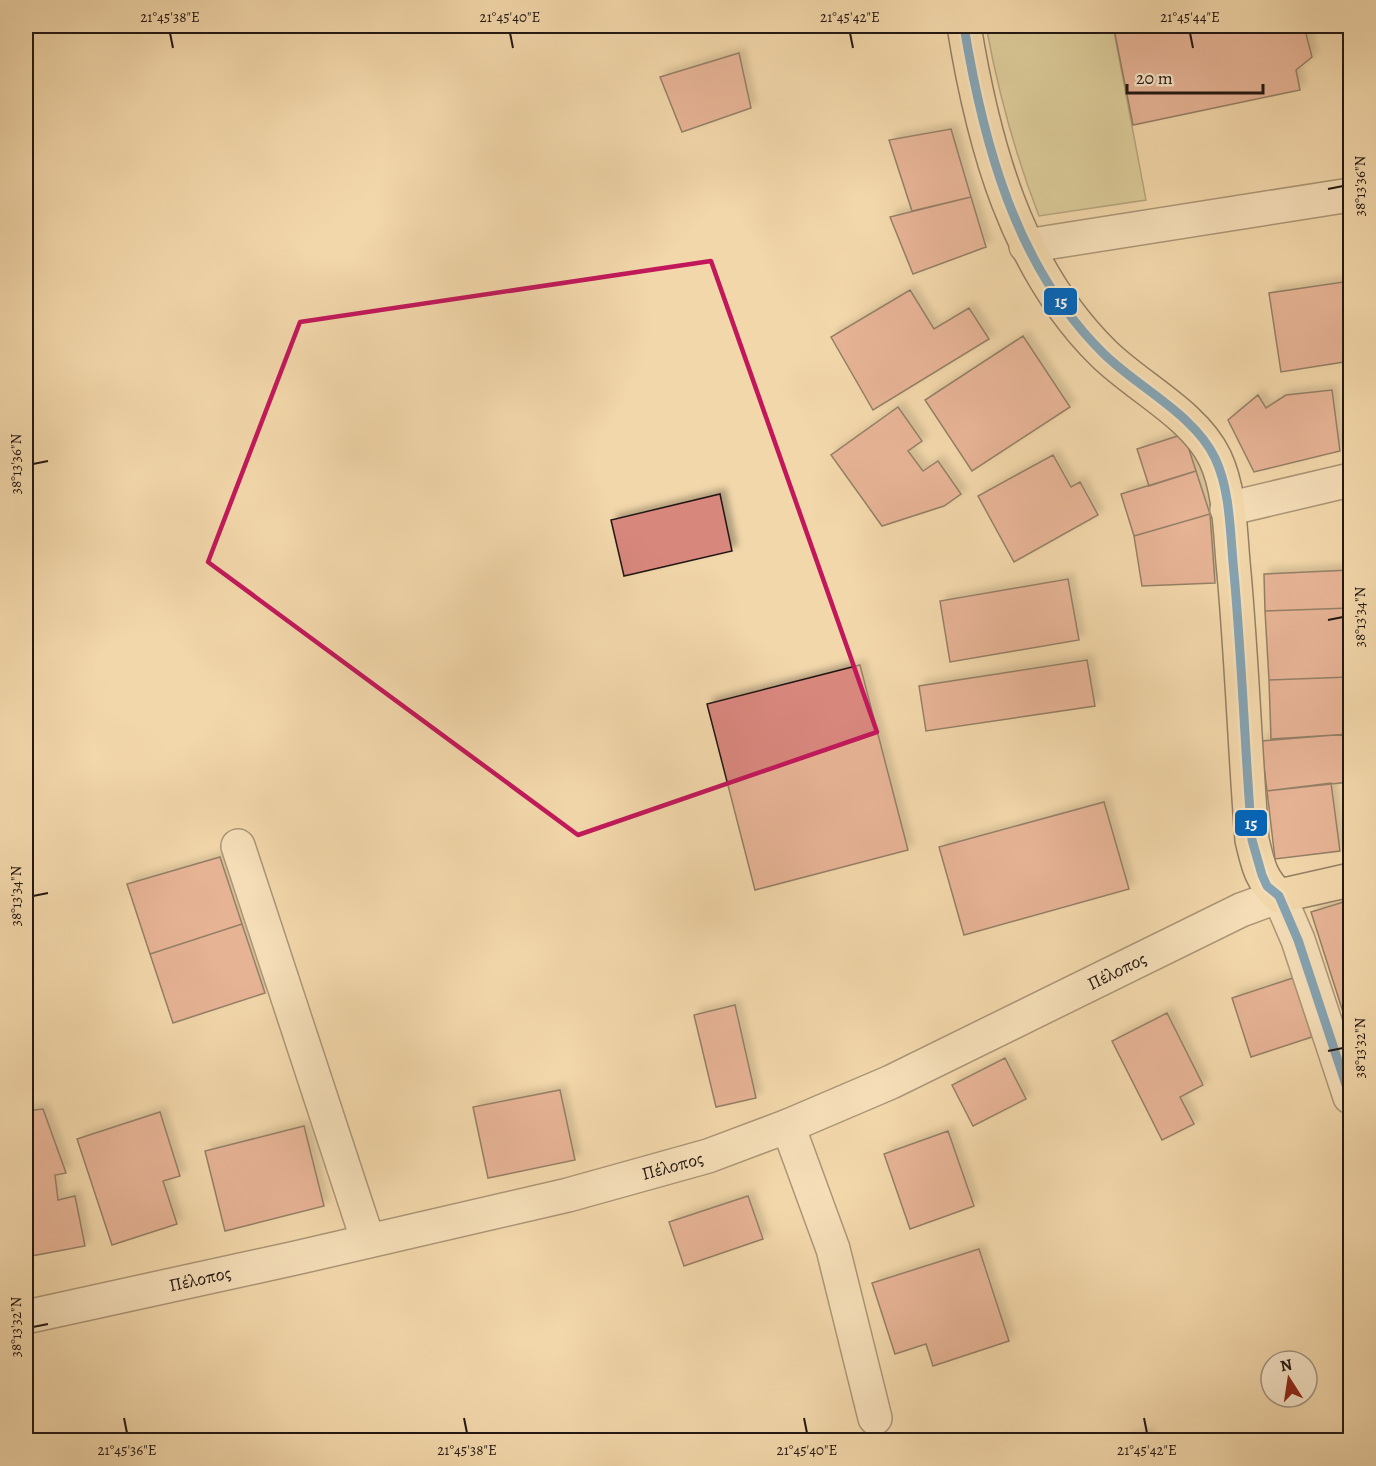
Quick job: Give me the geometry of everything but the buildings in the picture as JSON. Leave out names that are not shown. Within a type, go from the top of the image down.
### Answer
[{"type":"main road","points":[[964,26],[990,147],[1026,246],[1059,303],[1090,340],[1132,380],[1183,418],[1208,445],[1219,468],[1227,509],[1245,713],[1252,840],[1262,875],[1268,886],[1279,896],[1350,880]]},
{"type":"street","points":[[1026,246],[1350,195]]},
{"type":"street","points":[[1227,509],[1350,480]]},
{"type":"street","points":[[238,846],[368,1241]]},
{"type":"street","points":[[1279,896],[1298,940],[1350,1097]]},
{"type":"street","name":"Πέλοπος","points":[[26,1317],[568,1195],[708,1156],[788,1126],[891,1082],[1241,910],[1279,896]]},
{"type":"street","points":[[788,1126],[833,1249],[875,1418]]},
{"type":"highlighted area","points":[[711,261],[877,732],[578,835],[208,562],[300,322]]},
{"type":"shaded area","points":[[986,26],[1113,26],[1146,200],[1039,216],[1008,122]]},
{"type":"transit line","name":"15","points":[[964,26],[993,158],[1026,243],[1047,282],[1073,319],[1103,353],[1179,414],[1206,442],[1220,471],[1227,500],[1230,529],[1252,840],[1267,886],[1279,896],[1298,940],[1350,1097]]}]
